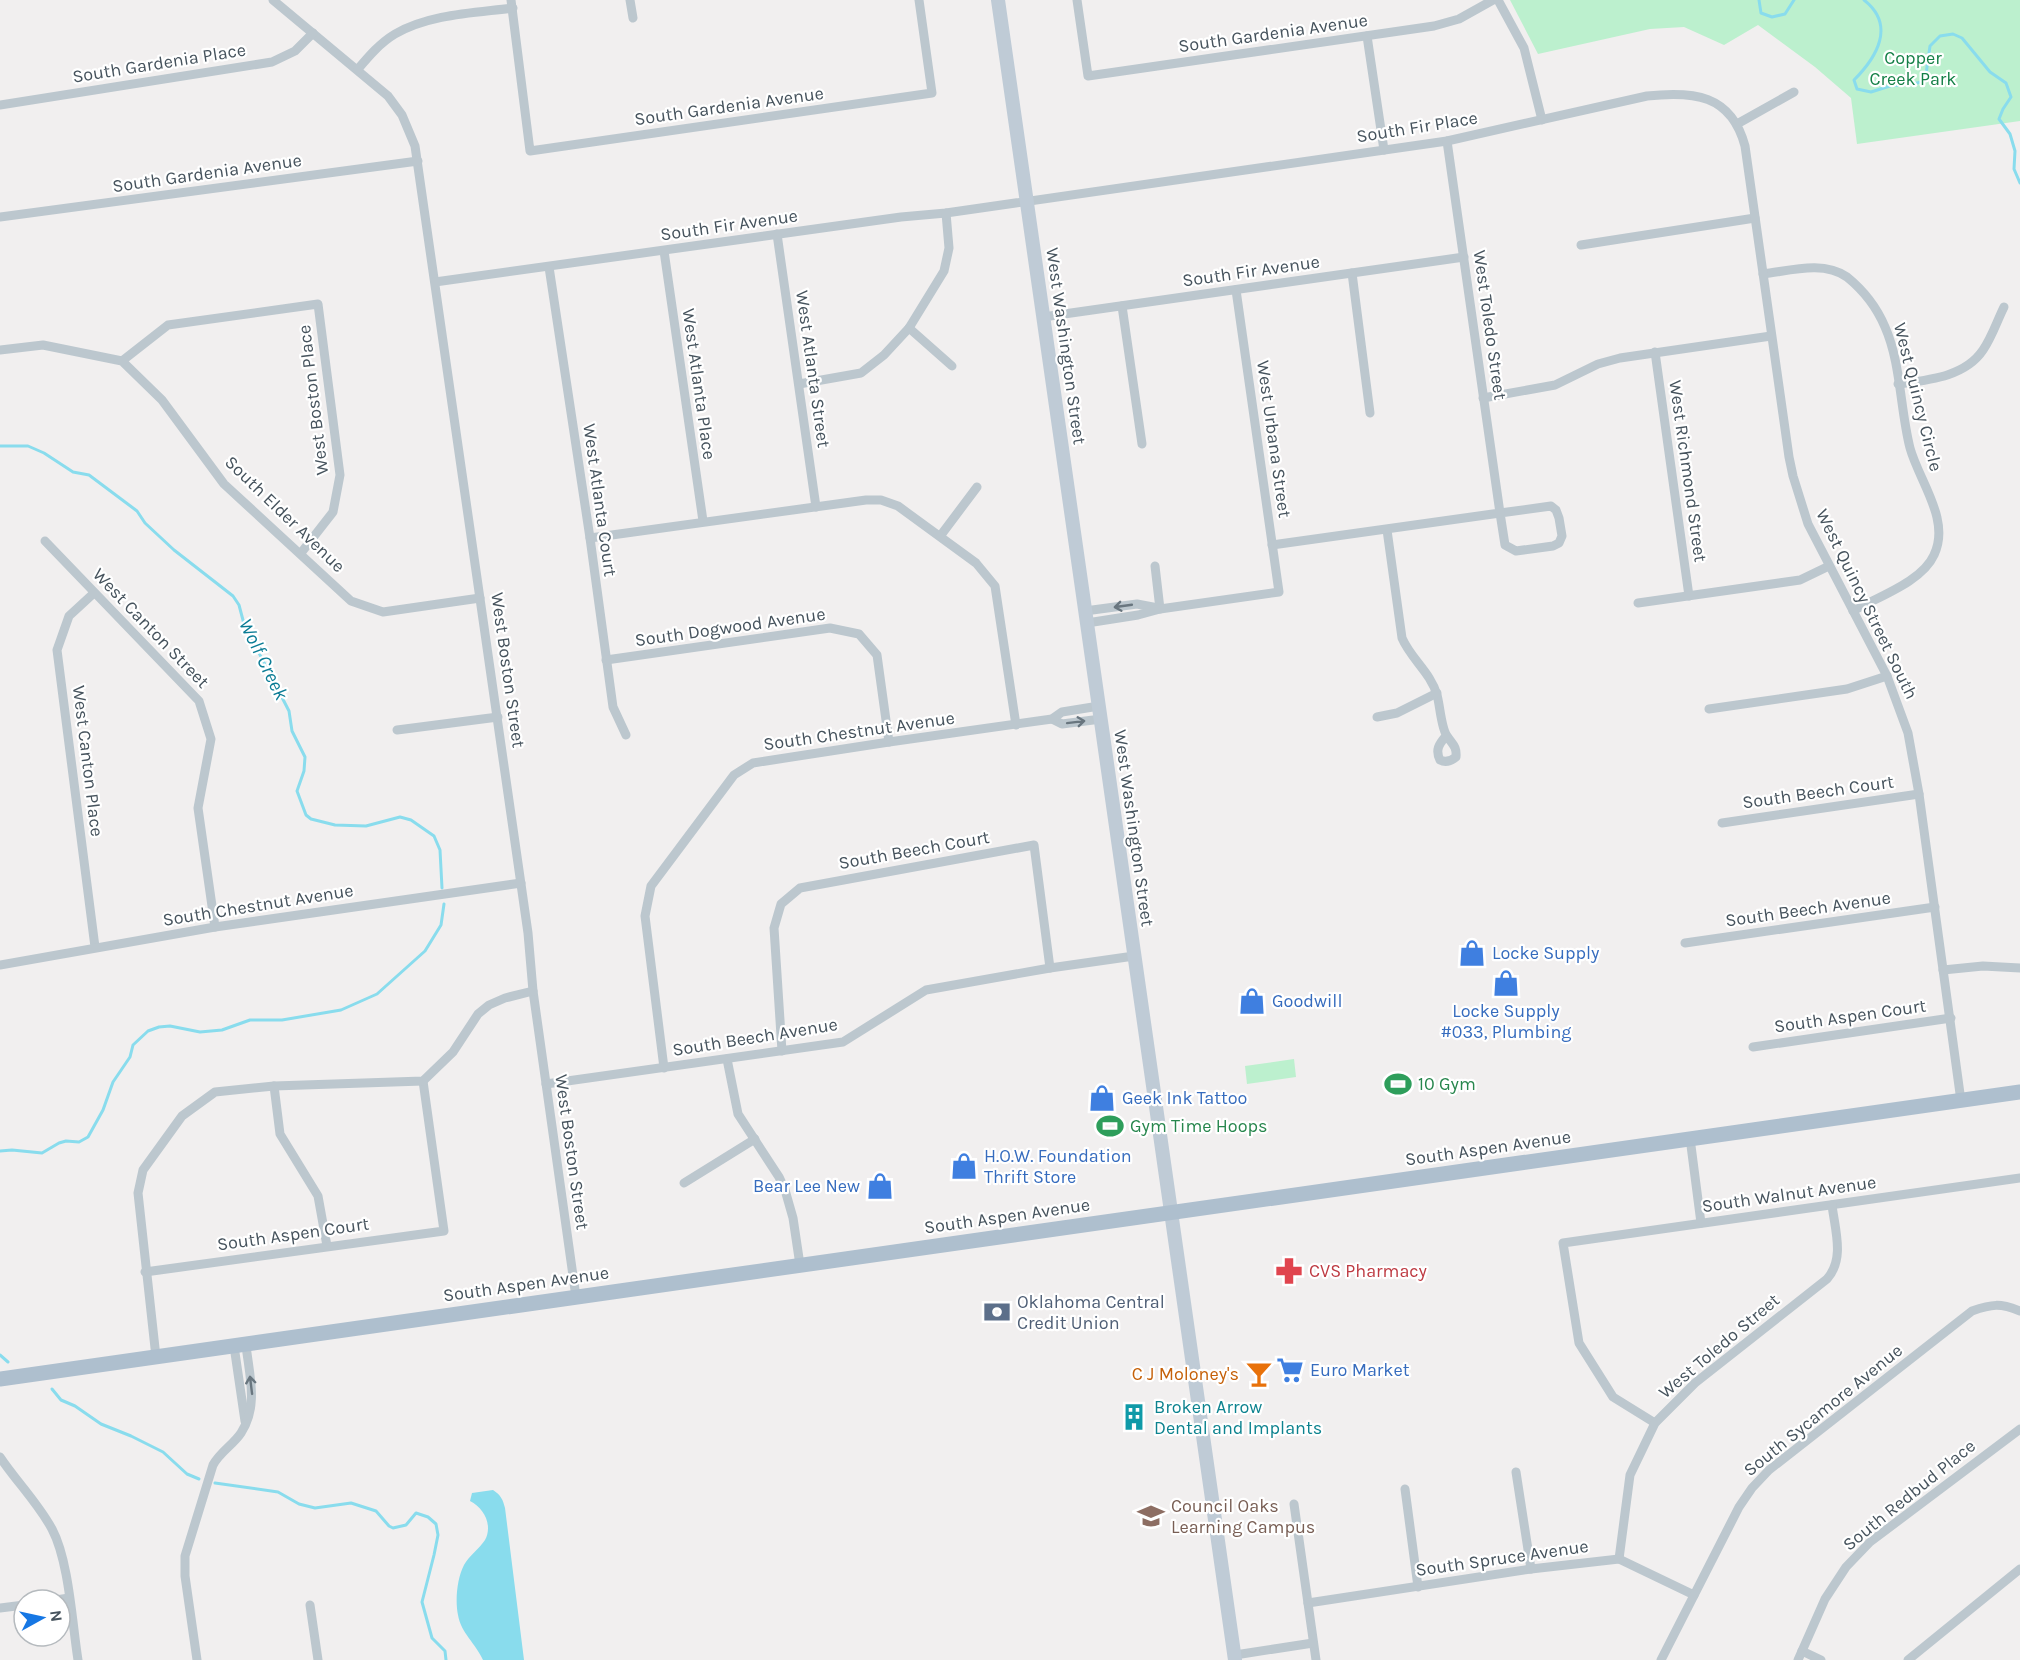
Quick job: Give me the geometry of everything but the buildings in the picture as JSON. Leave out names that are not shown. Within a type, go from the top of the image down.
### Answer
[{"type":"main road","name":"West Washington Street","points":[[998,0],[1235,1657]]},
{"type":"main road","name":"South Aspen Avenue","points":[[0,1379],[2020,1092]]},
{"type":"street","points":[[273,0],[358,69],[380,45],[408,27],[444,17],[512,4]]},
{"type":"street","points":[[630,0],[633,18]]},
{"type":"street","name":"South Gardenia Avenue","points":[[512,4],[530,151],[932,93],[919,0]]},
{"type":"street","name":"South Gardenia Avenue","points":[[1077,0],[1088,76],[1449,22],[1470,14],[1493,0]]},
{"type":"street","points":[[1498,0],[1524,48],[1542,120]]},
{"type":"street","name":"South Gardenia Place","points":[[0,105],[272,62],[296,51],[314,33]]},
{"type":"street","points":[[1367,36],[1384,150]]},
{"type":"street","name":"West Boston Street","points":[[358,69],[388,96],[398,110],[411,134],[418,161],[498,717],[529,943],[533,991],[576,1297]]},
{"type":"street","points":[[1737,124],[1794,92]]},
{"type":"street","name":"South Fir Place","points":[[1027,202],[1447,141],[1647,96],[1679,94],[1713,101],[1737,124]]},
{"type":"street","name":"West Quincy Street South","points":[[1737,124],[1745,147],[1793,476],[1808,524],[1887,676],[1908,733],[1919,794],[1961,1101]]},
{"type":"street","name":"West Toledo Street","points":[[1447,141],[1500,513]]},
{"type":"street","name":"South Gardenia Avenue","points":[[0,218],[418,161]]},
{"type":"street","name":"South Fir Avenue","points":[[435,282],[901,217],[1027,202]]},
{"type":"street","points":[[799,384],[861,373],[884,355],[909,328],[944,271],[949,248],[946,213]]},
{"type":"street","points":[[1581,245],[1755,218]]},
{"type":"street","name":"West Atlanta Street","points":[[777,234],[816,507]]},
{"type":"street","name":"West Atlanta Place","points":[[663,251],[703,521]]},
{"type":"street","name":"South Fir Avenue","points":[[1043,317],[1464,257]]},
{"type":"street","name":"West Atlanta Court","points":[[549,267],[613,707],[626,735]]},
{"type":"street","name":"West Quincy Circle","points":[[1762,274],[1822,268],[1840,273],[1849,279],[1870,302],[1885,327],[1892,349],[1910,448],[1939,523],[1939,540],[1931,561],[1915,577],[1853,611]]},
{"type":"street","points":[[1352,273],[1370,413]]},
{"type":"street","name":"West Urbana Street","points":[[1160,609],[1279,592],[1236,290]]},
{"type":"street","name":"West Boston Place","points":[[122,361],[168,325],[318,304],[340,475],[333,512],[301,553]]},
{"type":"street","points":[[1122,306],[1142,444]]},
{"type":"street","points":[[1898,384],[1946,375],[1972,363],[1983,350],[2004,307]]},
{"type":"street","points":[[909,328],[952,366]]},
{"type":"street","points":[[1484,398],[1555,385],[1609,360],[1771,336]]},
{"type":"street","points":[[0,350],[43,345],[122,361]]},
{"type":"street","name":"West Richmond Street","points":[[1655,352],[1689,596]]},
{"type":"street","name":"South Elder Avenue","points":[[122,361],[162,400],[224,484],[351,601],[383,612],[480,598]]},
{"type":"street","points":[[941,536],[977,487]]},
{"type":"street","points":[[590,538],[866,500],[882,500],[898,506],[976,563],[995,586],[1016,725]]},
{"type":"street","points":[[1272,545],[1500,513],[1551,507],[1556,510],[1559,518],[1562,536],[1559,543],[1554,546],[1516,551],[1505,545],[1500,513]]},
{"type":"street","points":[[1386,530],[1402,638],[1408,651],[1431,678],[1437,693],[1446,736]]},
{"type":"street","name":"West Canton Street","points":[[45,541],[199,701],[211,739],[198,808],[215,927]]},
{"type":"street","points":[[1086,617],[1137,604],[1160,609],[1155,566]]},
{"type":"street","points":[[1638,603],[1800,580],[1829,566]]},
{"type":"street","name":"West Canton Place","points":[[94,593],[69,616],[57,650],[95,947]]},
{"type":"street","name":"South Dogwood Avenue","points":[[606,660],[830,628],[859,634],[877,655],[890,742]]},
{"type":"street","points":[[1709,709],[1847,689],[1887,676]]},
{"type":"street","points":[[1377,717],[1397,713],[1437,693]]},
{"type":"street","name":"South Chestnut Avenue","points":[[664,1068],[645,916],[651,886],[734,775],[753,763],[1016,725],[1052,719],[1062,712],[1100,713]]},
{"type":"street","points":[[397,730],[498,717]]},
{"type":"street","name":"South Beech Court","points":[[1722,823],[1919,794]]},
{"type":"street","name":"South Beech Court","points":[[782,1051],[774,928],[781,904],[800,888],[1034,845],[1050,968]]},
{"type":"street","name":"South Chestnut Avenue","points":[[0,965],[215,927],[521,883]]},
{"type":"street","name":"South Beech Avenue","points":[[1685,943],[1935,907]]},
{"type":"street","name":"South Beech Avenue","points":[[546,1084],[843,1042],[926,990],[1134,956]]},
{"type":"street","points":[[1943,970],[1983,966],[2020,968]]},
{"type":"street","points":[[156,1357],[138,1193],[142,1170],[182,1116],[216,1092],[274,1086],[423,1081],[453,1052],[478,1014],[489,1005],[505,998],[533,991]]},
{"type":"street","name":"South Aspen Court","points":[[1753,1047],[1951,1018]]},
{"type":"street","points":[[727,1059],[738,1114],[786,1190],[800,1265]]},
{"type":"street","name":"South Aspen Court","points":[[145,1272],[444,1231],[423,1081]]},
{"type":"street","points":[[274,1086],[280,1134],[318,1196],[327,1246]]},
{"type":"street","points":[[1690,1138],[1701,1223]]},
{"type":"street","points":[[684,1183],[755,1139]]},
{"type":"street","name":"South Walnut Avenue","points":[[1655,1423],[1613,1397],[1579,1343],[1563,1243],[2020,1178]]},
{"type":"street","name":"West Toledo Street","points":[[1619,1559],[1630,1475],[1655,1423],[1695,1383],[1827,1279],[1835,1270],[1838,1256],[1832,1205]]},
{"type":"street","name":"South Sycamore Avenue","points":[[1661,1660],[1738,1507],[1769,1470],[1972,1311],[1990,1305],[2007,1306],[2020,1311]]},
{"type":"street","points":[[197,1660],[185,1576],[185,1556],[213,1465],[218,1455],[239,1437],[245,1424],[240,1345]]},
{"type":"street","name":"South Redbud Place","points":[[1797,1660],[1825,1599],[1846,1567],[1870,1542],[2020,1429]]},
{"type":"street","points":[[0,1457],[52,1529],[60,1547],[67,1588]]},
{"type":"street","points":[[1516,1472],[1531,1569]]},
{"type":"street","points":[[1405,1489],[1418,1587]]},
{"type":"street","points":[[1294,1504],[1316,1660]]},
{"type":"street","points":[[1619,1559],[1694,1595]]},
{"type":"street","name":"South Spruce Avenue","points":[[1308,1604],[1531,1569],[1619,1559]]},
{"type":"street","points":[[1908,1660],[2020,1569]]},
{"type":"street","points":[[310,1605],[318,1660]]},
{"type":"street","points":[[72,1619],[78,1660]]},
{"type":"street","points":[[1235,1657],[1313,1643]]},
{"type":"street","points":[[1802,1651],[1821,1660]]},
{"type":"green space","name":"Copper Creek Park","points":[[1510,0],[2020,0],[2020,121],[1857,144],[1851,98],[1815,67],[1758,25],[1724,45],[1684,27],[1650,29],[1538,54]]},
{"type":"green space","points":[[1294,1059],[1296,1077],[1247,1084],[1245,1066]]},
{"type":"water","points":[[493,1490],[501,1498],[505,1508],[524,1660],[483,1660],[462,1627],[458,1615],[457,1590],[462,1570],[485,1540],[488,1529],[483,1512],[470,1501],[472,1493]]},
{"type":"waterway","points":[[1759,0],[1761,13],[1772,17],[1785,14],[1794,0]]},
{"type":"waterway","points":[[1864,0],[1874,10],[1881,30],[1876,51],[1854,80],[1857,89],[1871,92],[1890,86],[1925,81],[1930,46],[1940,36],[1953,34],[1962,38],[1990,72],[2006,83],[2011,97],[1999,119],[2010,134],[2015,151],[2014,169],[2020,183]]},
{"type":"waterway","name":"Wolf Creek","points":[[0,446],[28,446],[44,453],[73,472],[89,475],[137,511],[145,523],[174,550],[233,596],[239,605],[244,624],[289,711],[292,731],[305,757],[304,771],[297,791],[306,815],[311,819],[335,825],[366,826],[400,817],[411,820],[434,836],[440,850],[442,888]]},
{"type":"waterway","points":[[0,1151],[42,1153],[59,1143],[79,1142],[88,1137],[103,1110],[113,1082],[130,1057],[133,1045],[148,1031],[170,1026],[200,1032],[222,1030],[250,1020],[282,1020],[341,1010],[377,994],[425,951],[441,925],[444,904]]},
{"type":"waterway","points":[[0,1355],[8,1362]]},
{"type":"waterway","points":[[52,1389],[61,1400],[75,1406],[101,1424],[163,1452],[187,1474],[199,1479]]},
{"type":"waterway","name":"Wolf Creek","points":[[215,1483],[278,1492],[299,1504],[315,1508],[351,1503],[376,1511],[393,1528],[406,1525],[416,1513],[428,1517],[436,1524],[438,1535],[422,1602],[432,1638],[445,1651],[446,1660]]},
{"type":"place","name":"Locke Supply","points":[[1472,953]]},
{"type":"place","name":"Locke Supply #033, Plumbing","points":[[1506,983]]},
{"type":"place","name":"Goodwill","points":[[1252,1001]]},
{"type":"place","name":"10 Gym","points":[[1398,1084]]},
{"type":"place","name":"Geek Ink Tattoo","points":[[1102,1098]]},
{"type":"place","name":"Gym Time Hoops","points":[[1110,1126]]},
{"type":"place","name":"H.O.W. Foundation Thrift Store","points":[[964,1166]]},
{"type":"place","name":"Bear Lee New","points":[[880,1186]]},
{"type":"place","name":"CVS Pharmacy","points":[[1289,1271]]},
{"type":"place","name":"Oklahoma Central Credit Union","points":[[997,1312]]},
{"type":"place","name":"Euro Market","points":[[1290,1370]]},
{"type":"place","name":"C J Moloney's","points":[[1259,1374]]},
{"type":"place","name":"Broken Arrow Dental and Implants","points":[[1134,1417]]},
{"type":"place","name":"Council Oaks Learning Campus","points":[[1151,1516]]}]
